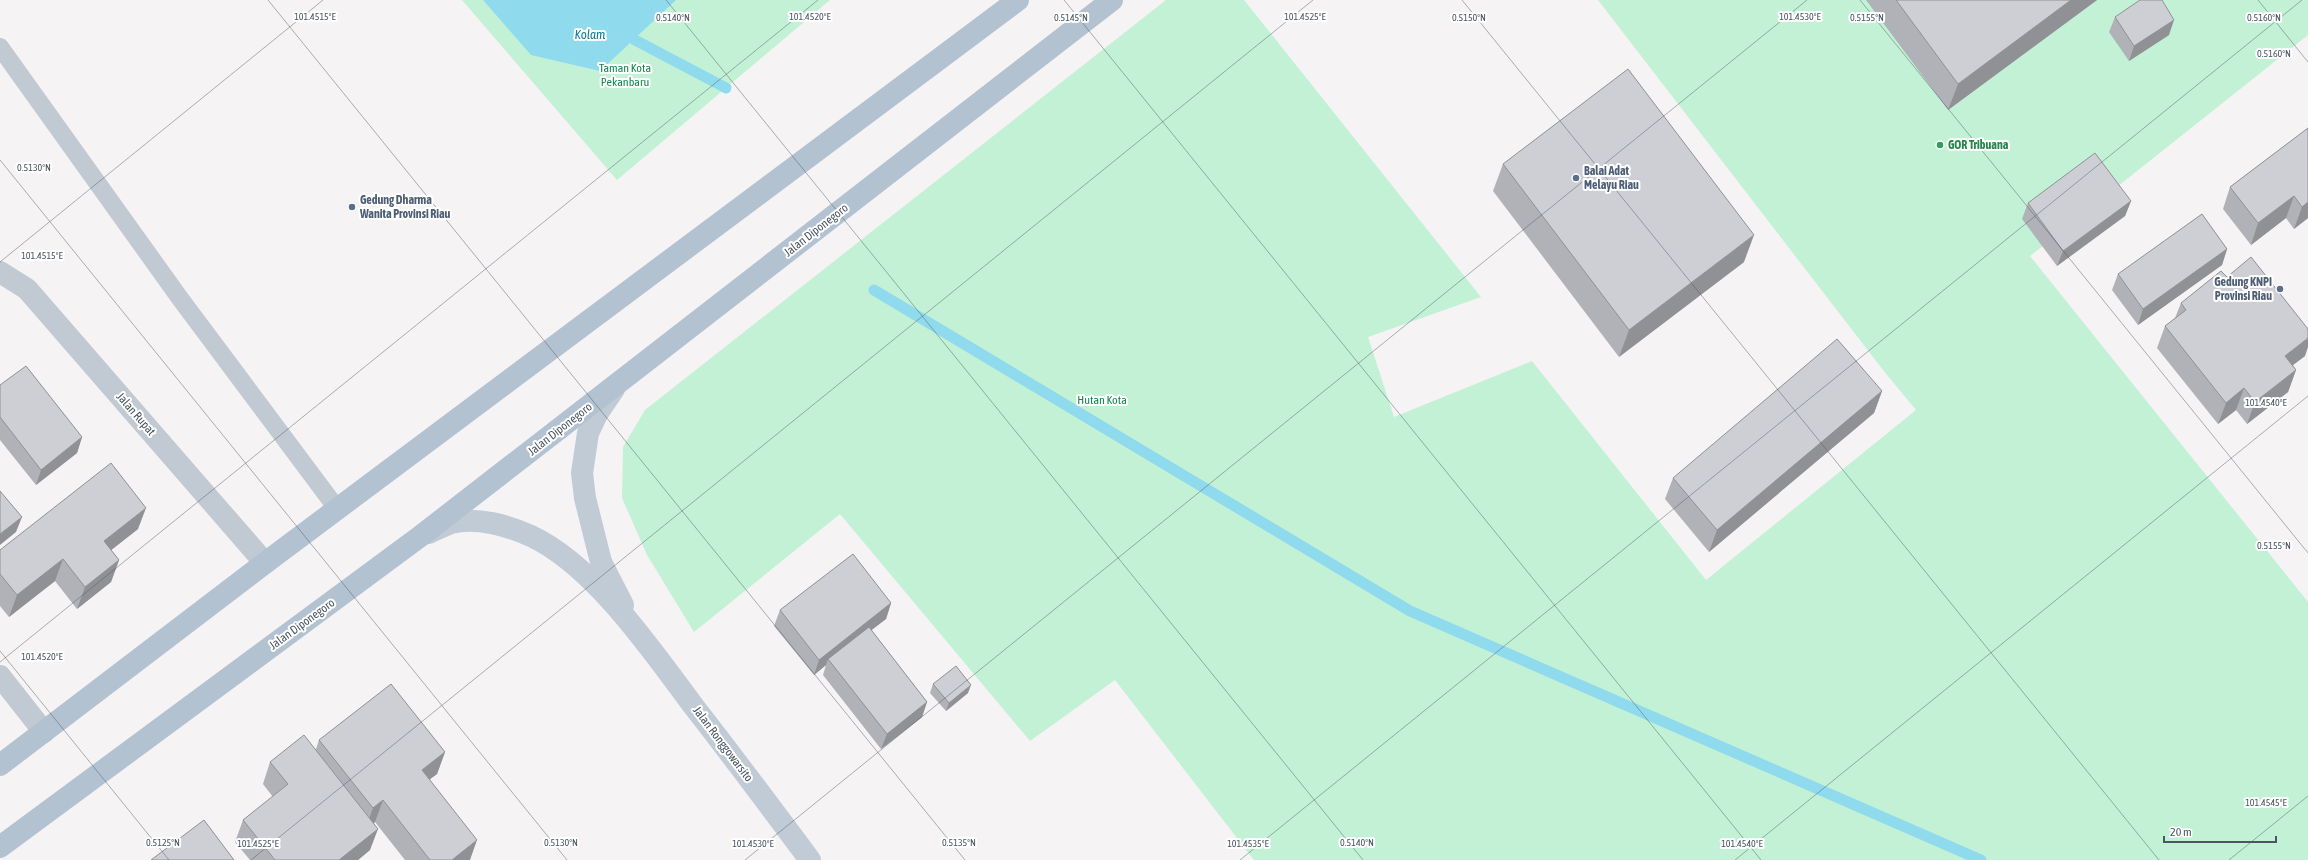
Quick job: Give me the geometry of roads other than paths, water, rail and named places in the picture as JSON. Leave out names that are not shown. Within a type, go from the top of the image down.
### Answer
[{"type":"main road","points":[[0,764],[265,563],[338,510],[1018,0]]},
{"type":"main road","name":"Jalan Diponegoro","points":[[0,847],[422,535],[1112,0]]},
{"type":"street","name":"Jalan Rupat","points":[[0,272],[27,289],[265,563]]},
{"type":"street","name":"Jalan Ronggowarsito","points":[[618,384],[597,414],[588,433],[582,473],[585,498],[601,562],[635,627]]},
{"type":"street","name":"Jalan Ronggowarsito","points":[[422,535],[452,523],[478,521],[504,527],[531,536],[558,552],[584,574],[635,627],[810,860]]},
{"type":"street","points":[[0,676],[44,732]]},
{"type":"lane","points":[[0,47],[179,297],[338,510]]},
{"type":"water","name":"Kolam","points":[[483,0],[676,0],[600,71],[531,55]]},
{"type":"waterway","points":[[635,40],[726,88]]},
{"type":"waterway","points":[[874,290],[1410,611],[1981,860]]},
{"type":"place","name":"GOR Tribuana","points":[[1940,145]]},
{"type":"place","name":"Balai Adat Melayu Riau","points":[[1576,178]]},
{"type":"place","name":"Gedung Dharma Wanita Provinsi Riau","points":[[352,207]]},
{"type":"place","name":"Gedung KNPI Provinsi Riau","points":[[2280,289]]},
{"type":"park label","name":"Taman Kota Pekanbaru","points":[[625,75]]},
{"type":"park label","name":"Hutan Kota","points":[[1102,400]]}]
